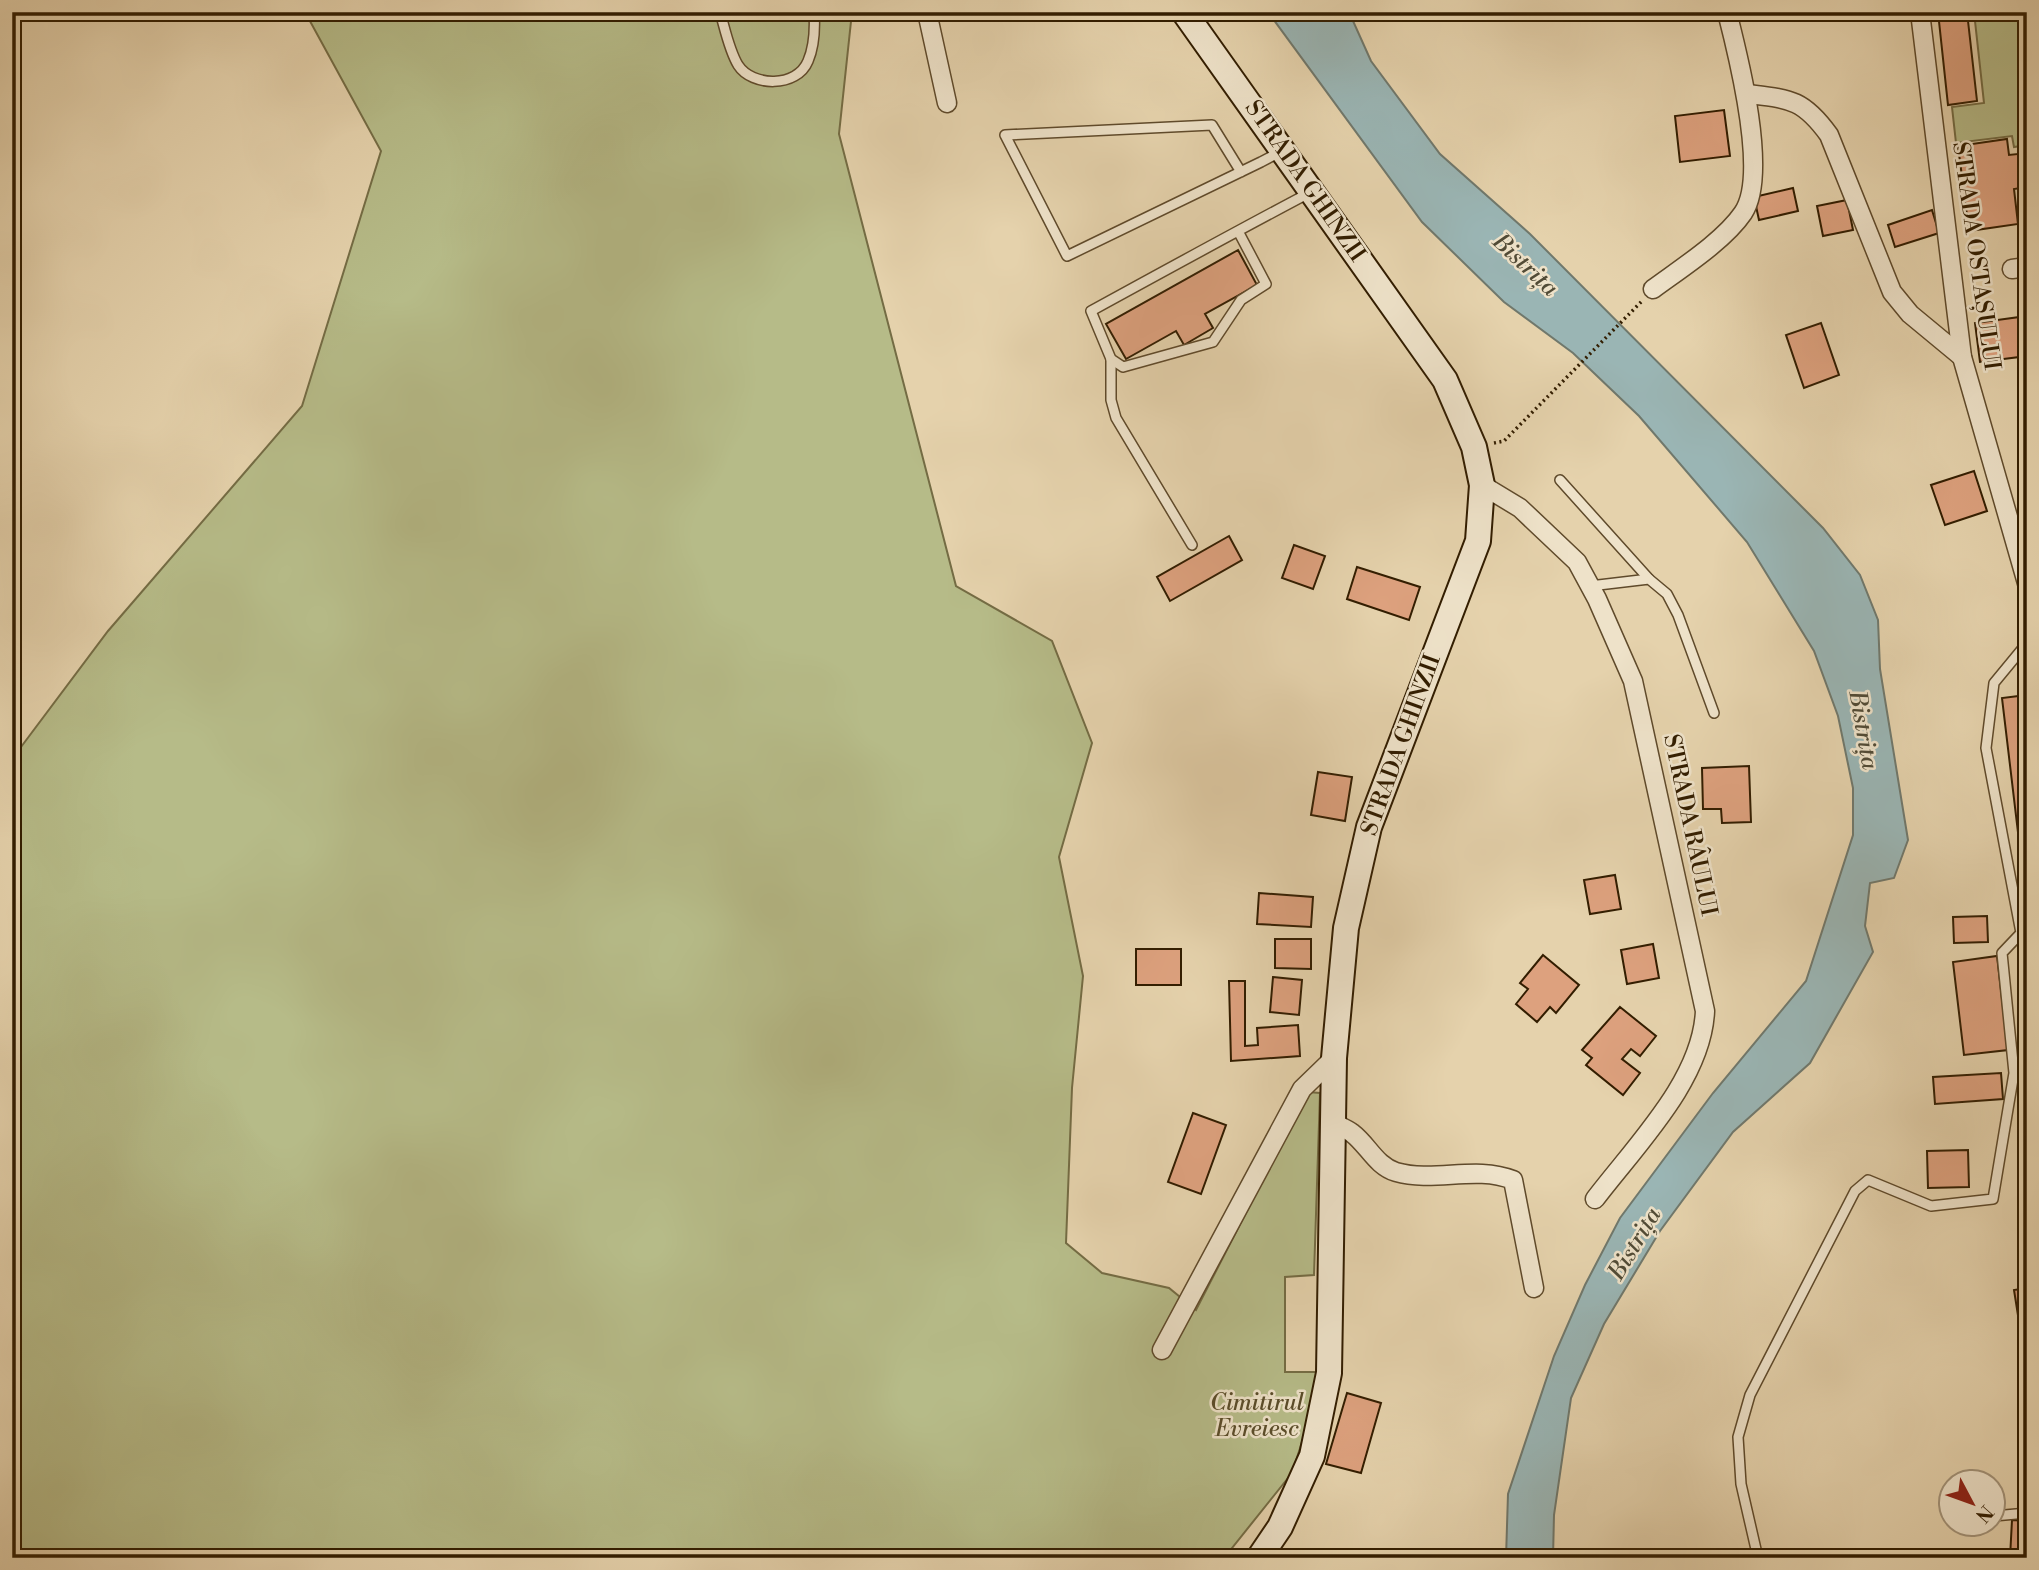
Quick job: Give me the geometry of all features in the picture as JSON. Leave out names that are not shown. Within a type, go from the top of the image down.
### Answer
[{"type":"street","points":[[926,12],[947,103]]},
{"type":"street","name":"STRADA GHINZII","points":[[1184,12],[1446,380],[1474,447],[1482,485],[1478,541],[1369,827],[1346,928],[1334,1058],[1329,1373],[1312,1456],[1280,1527],[1259,1558]]},
{"type":"street","points":[[1653,289],[1734,225],[1745,211],[1752,160],[1748,93],[1727,12]]},
{"type":"street","name":"STRADA OSTAȘULUI","points":[[1920,12],[1962,357],[2027,583]]},
{"type":"street","points":[[1748,93],[1787,99],[1812,113],[1829,135],[1892,292],[1918,322],[1962,357]]},
{"type":"street","name":"STRADA RÂULUI","points":[[1482,485],[1520,508],[1577,562],[1633,681],[1706,1011],[1704,1036],[1681,1085],[1595,1199]]},
{"type":"street","points":[[1162,1350],[1302,1089],[1334,1058]]},
{"type":"street","points":[[1333,1124],[1352,1132],[1384,1167],[1396,1172],[1414,1175],[1479,1172],[1513,1180],[1534,1288]]},
{"type":"lane","points":[[720,12],[738,66],[755,79],[775,82],[794,76],[808,63],[815,26],[814,12]]},
{"type":"lane","points":[[1241,172],[1212,125],[1005,135],[1067,256],[1241,172],[1283,150]]},
{"type":"lane","points":[[1192,545],[1116,418],[1111,400],[1111,359],[1091,310],[1312,191]]},
{"type":"lane","points":[[1111,359],[1123,367],[1213,342],[1241,300],[1266,284],[1238,232]]},
{"type":"lane","points":[[1560,480],[1649,579],[1667,594],[1678,615],[1714,713]]},
{"type":"lane","points":[[1590,586],[1649,579]]},
{"type":"lane","points":[[1758,1558],[1741,1484],[1738,1437],[1750,1395],[1855,1191],[1868,1180],[1885,1184],[1911,1200],[1931,1206],[1993,1199],[2014,1073],[2002,953],[2021,933],[1986,748],[1994,683],[2027,643]]},
{"type":"lane","points":[[2008,1515],[2027,1513]]},
{"type":"path","points":[[1503,441],[1653,289]]},
{"type":"green space","name":"Cimitirul Evreiesc","points":[[305,12],[852,12],[839,134],[956,586],[1052,641],[1092,743],[1059,857],[1083,976],[1072,1088],[1066,1243],[1102,1273],[1169,1288],[1196,1310],[1308,1092],[1320,1093],[1314,1275],[1285,1277],[1285,1372],[1317,1372],[1311,1414],[1292,1473],[1224,1558],[12,1558],[12,759],[108,631],[302,406],[381,151]]},
{"type":"green space","points":[[1974,12],[2027,12],[2027,145],[2014,147],[2012,136],[1956,143],[1952,107],[1984,103]]},
{"type":"water","name":"Bistrița","points":[[1268,12],[1349,12],[1371,61],[1440,154],[1530,234],[1823,528],[1860,575],[1878,620],[1880,669],[1908,840],[1894,878],[1870,883],[1865,926],[1873,952],[1810,1063],[1733,1132],[1660,1231],[1604,1324],[1571,1398],[1554,1515],[1553,1558],[1506,1558],[1508,1494],[1554,1356],[1585,1285],[1620,1218],[1713,1093],[1806,981],[1853,835],[1853,788],[1838,716],[1814,651],[1747,542],[1639,416],[1573,353],[1504,302],[1422,222]]},
{"type":"building","points":[[1938,12],[1967,12],[1977,101],[1948,105]]},
{"type":"building","points":[[1724,110],[1730,156],[1680,162],[1675,116]]},
{"type":"building","points":[[2007,139],[2009,155],[2027,153],[2027,187],[2014,189],[2018,224],[1969,231],[1958,146]]},
{"type":"building","points":[[1793,188],[1798,211],[1759,220],[1754,197]]},
{"type":"building","points":[[1847,200],[1853,230],[1823,236],[1817,206]]},
{"type":"building","points":[[1932,210],[1939,233],[1895,247],[1888,225]]},
{"type":"building","points":[[1238,250],[1257,285],[1205,314],[1213,328],[1184,345],[1176,331],[1126,359],[1106,324]]},
{"type":"building","points":[[2027,316],[2027,356],[1980,362],[1975,323]]},
{"type":"building","points":[[1821,323],[1839,375],[1804,388],[1786,335]]},
{"type":"building","points":[[1974,471],[1987,511],[1945,525],[1931,485]]},
{"type":"building","points":[[1229,536],[1242,560],[1170,601],[1157,577]]},
{"type":"building","points":[[1294,545],[1325,556],[1313,589],[1282,578]]},
{"type":"building","points":[[1357,567],[1420,587],[1409,620],[1347,599]]},
{"type":"building","points":[[2027,695],[2027,908],[2002,698]]},
{"type":"building","points":[[1749,766],[1751,822],[1722,823],[1721,809],[1703,809],[1702,768]]},
{"type":"building","points":[[1318,772],[1352,777],[1345,821],[1311,815]]},
{"type":"building","points":[[1615,875],[1621,909],[1590,914],[1584,880]]},
{"type":"building","points":[[1259,893],[1313,897],[1311,927],[1257,924]]},
{"type":"building","points":[[1987,916],[1988,942],[1954,943],[1953,917]]},
{"type":"building","points":[[1275,939],[1311,939],[1311,969],[1275,968]]},
{"type":"building","points":[[1653,944],[1659,978],[1627,984],[1621,950]]},
{"type":"building","points":[[1136,949],[1181,949],[1181,985],[1136,985]]},
{"type":"building","points":[[1543,955],[1579,985],[1556,1013],[1550,1007],[1537,1022],[1516,1004],[1528,989],[1520,983]]},
{"type":"building","points":[[1997,956],[2008,1050],[1964,1055],[1953,962]]},
{"type":"building","points":[[1273,977],[1302,980],[1299,1015],[1270,1012]]},
{"type":"building","points":[[1229,981],[1245,981],[1245,1046],[1258,1045],[1257,1028],[1298,1025],[1300,1056],[1231,1061]]},
{"type":"building","points":[[1620,1007],[1656,1036],[1640,1056],[1631,1049],[1622,1059],[1640,1073],[1623,1095],[1586,1065],[1592,1058],[1582,1050]]},
{"type":"building","points":[[2001,1073],[2003,1099],[1935,1104],[1933,1077]]},
{"type":"building","points":[[1193,1113],[1226,1125],[1201,1194],[1168,1182]]},
{"type":"building","points":[[1968,1150],[1969,1187],[1928,1188],[1927,1151]]},
{"type":"building","points":[[2027,1288],[2027,1372],[2014,1290]]},
{"type":"building","points":[[1347,1393],[1381,1403],[1361,1473],[1326,1464]]},
{"type":"building","points":[[2012,1520],[2027,1521],[2027,1558],[2010,1558]]}]
